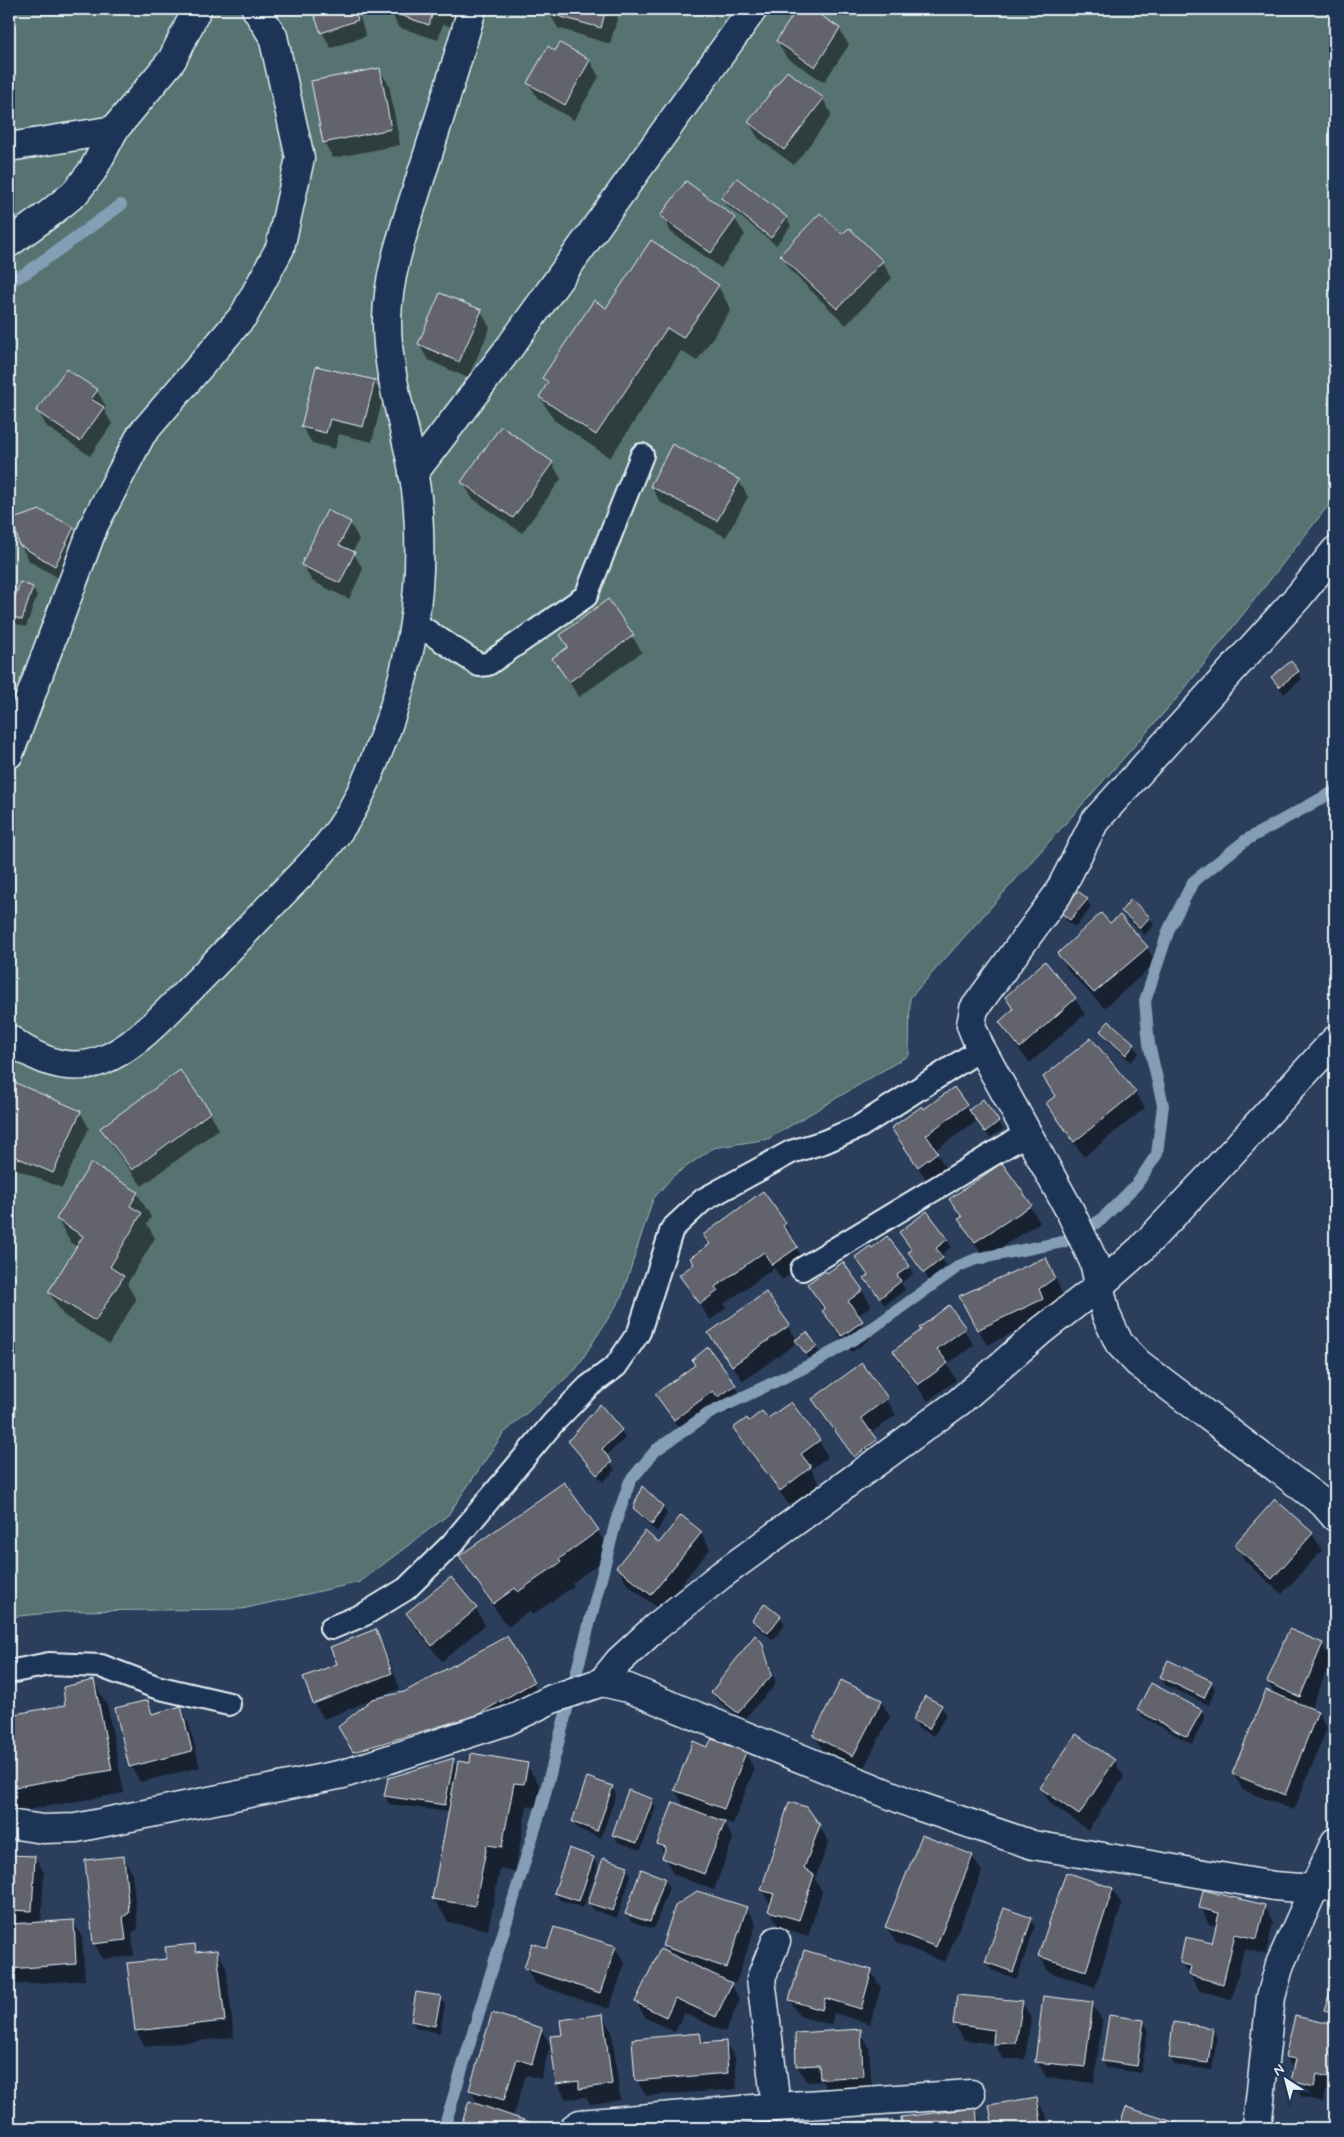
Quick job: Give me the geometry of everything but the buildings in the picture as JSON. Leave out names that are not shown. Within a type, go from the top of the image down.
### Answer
[{"type":"street","points":[[9,243],[49,214],[75,192],[93,170],[114,130],[172,60],[197,9]]},
{"type":"street","points":[[9,754],[94,525],[141,435],[244,315],[280,248],[300,158],[273,36],[256,9]]},
{"type":"street","points":[[9,1039],[28,1053],[46,1061],[74,1066],[95,1063],[114,1056],[132,1044],[196,983],[322,852],[346,821],[368,780],[402,686],[418,597],[418,515],[413,474],[398,407],[389,353],[387,319],[390,288],[399,247],[472,9]]},
{"type":"street","points":[[413,474],[509,348],[753,9]]},
{"type":"street","points":[[9,147],[114,130]]},
{"type":"street","points":[[1335,551],[1292,603],[1096,822],[1058,894],[974,1008],[971,1025],[981,1049],[1028,1132],[1092,1257],[1106,1315],[1119,1343],[1138,1363],[1323,1503],[1335,1517]]},
{"type":"street","points":[[602,1682],[619,1661],[656,1627],[720,1576],[959,1402],[1042,1330],[1100,1285],[1141,1248],[1213,1173],[1335,1040]]},
{"type":"street","points":[[9,1824],[43,1829],[76,1828],[343,1774],[507,1721],[552,1699],[602,1682],[628,1688],[915,1805],[1033,1844],[1274,1886],[1324,1887]]},
{"type":"street","points":[[1257,2128],[1271,1997],[1280,1964],[1324,1887],[1335,1842]]},
{"type":"street","points":[[776,1941],[761,1978],[776,2107]]},
{"type":"street","points":[[574,2128],[580,2124],[776,2107],[971,2094]]},
{"type":"lane","points":[[414,623],[479,665],[488,664],[586,596],[642,455]]},
{"type":"lane","points":[[331,1628],[365,1614],[406,1589],[452,1544],[553,1423],[588,1388],[616,1366],[639,1332],[672,1229],[703,1200],[791,1152],[824,1142],[859,1127],[981,1049]]},
{"type":"lane","points":[[802,1269],[1028,1132]]},
{"type":"lane","points":[[9,1672],[49,1664],[101,1666],[156,1687],[229,1704]]},
{"type":"green space","points":[[9,9],[1335,9],[1335,497],[1178,697],[910,998],[909,1055],[768,1139],[713,1148],[673,1176],[653,1199],[621,1298],[576,1369],[503,1434],[448,1515],[360,1582],[242,1609],[71,1611],[9,1617]]},
{"type":"waterway","points":[[9,282],[26,273],[121,205]]},
{"type":"waterway","points":[[444,2128],[542,1805],[616,1521],[630,1481],[656,1450],[708,1414],[814,1363],[874,1327],[959,1266],[976,1259],[1063,1242],[1101,1220],[1137,1184],[1157,1154],[1163,1105],[1149,1044],[1145,1001],[1169,929],[1193,882],[1246,840],[1335,791]]}]
